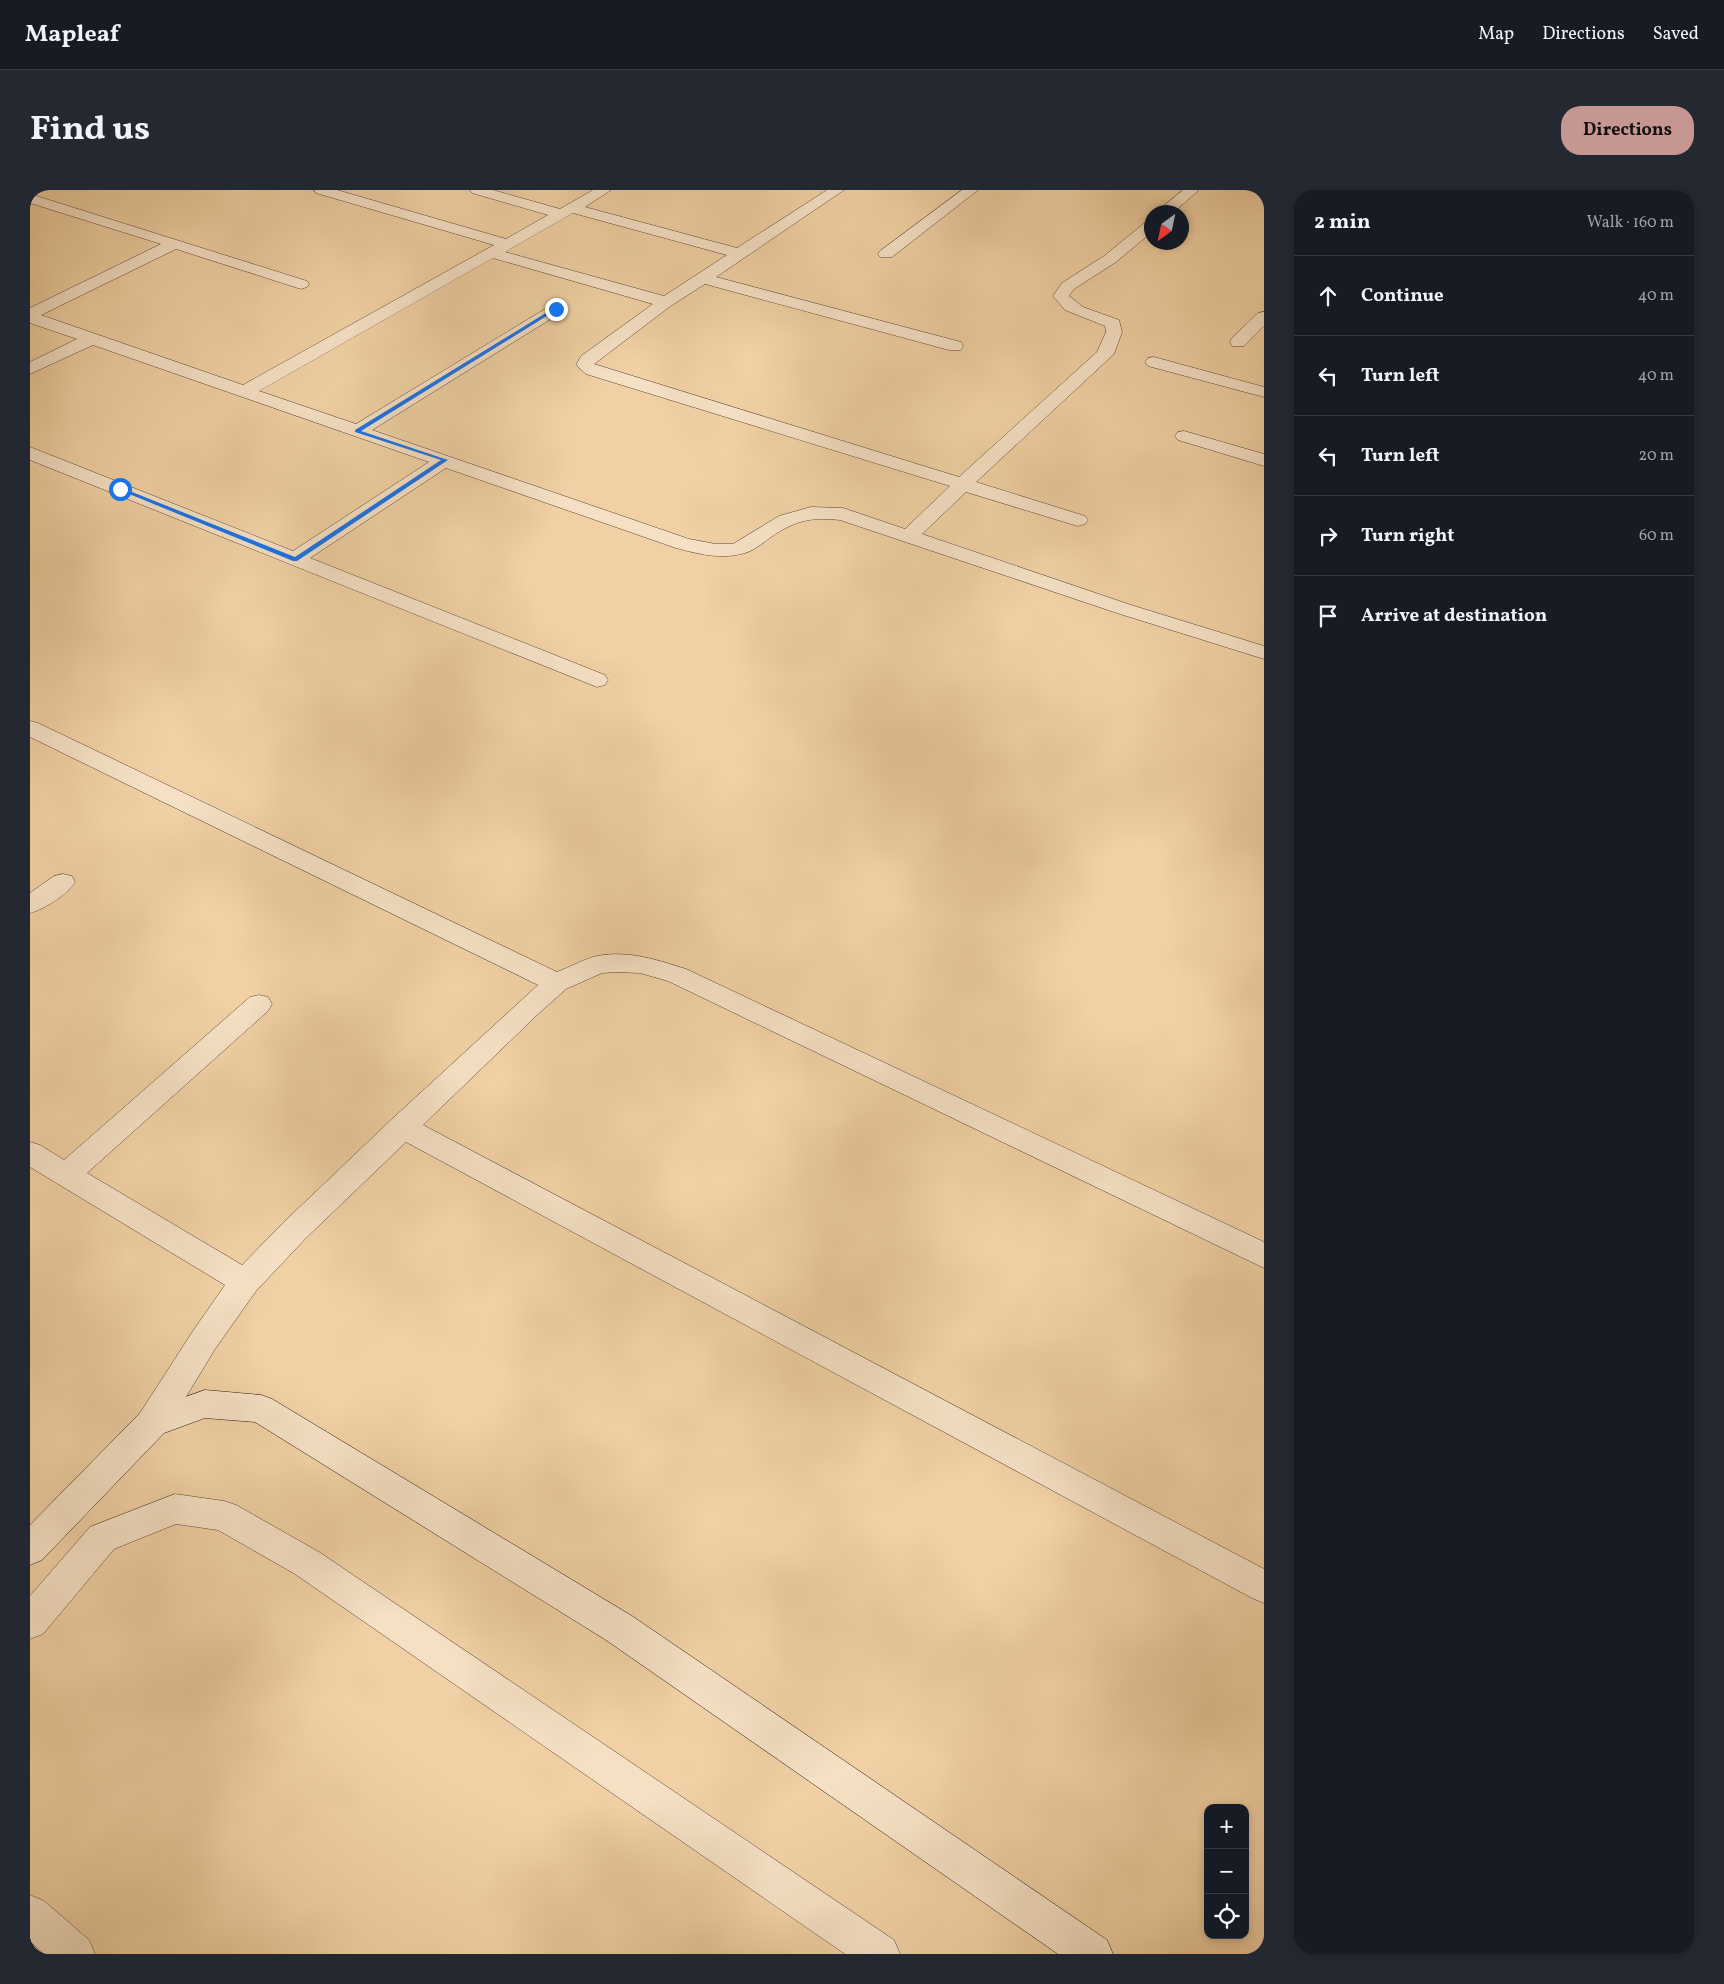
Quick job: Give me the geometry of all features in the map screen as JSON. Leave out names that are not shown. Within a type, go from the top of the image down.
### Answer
[{"type":"street","points":[[30,192],[34,190]]},
{"type":"street","points":[[321,190],[507,244]]},
{"type":"street","points":[[477,190],[740,254]]},
{"type":"street","points":[[245,391],[604,190]]},
{"type":"street","points":[[837,190],[666,302],[588,360],[585,365],[592,370],[1078,520]]},
{"type":"street","points":[[886,254],[971,190]]},
{"type":"street","points":[[1173,205],[1192,190]]},
{"type":"street","points":[[30,198],[301,284]]},
{"type":"street","points":[[909,536],[1105,354],[1114,332],[1113,324],[1105,319],[1075,309],[1065,303],[1061,296],[1068,286],[1110,259],[1144,231]]},
{"type":"street","points":[[30,315],[174,244]]},
{"type":"street","points":[[492,253],[666,302]]},
{"type":"street","points":[[703,278],[955,346]]},
{"type":"street","points":[[357,431],[556,309]]},
{"type":"street","points":[[30,315],[683,544],[725,551],[748,545],[772,527],[795,515],[815,511],[843,514],[1124,609],[1264,653]]},
{"type":"street","points":[[1238,342],[1264,317]]},
{"type":"street","points":[[30,369],[93,338]]},
{"type":"street","points":[[1154,362],[1264,392]]},
{"type":"street","points":[[1184,436],[1264,460]]},
{"type":"street","points":[[30,453],[597,680]]},
{"type":"street","points":[[295,559],[445,460]]},
{"type":"street","points":[[30,728],[557,982]]},
{"type":"street","points":[[30,905],[62,882]]},
{"type":"street","points":[[30,1549],[152,1423],[204,1340],[245,1282],[295,1230],[557,982],[597,965],[615,963],[640,964],[677,974],[1264,1256]]},
{"type":"street","points":[[66,1175],[259,1004]]},
{"type":"street","points":[[402,1127],[1264,1587]]},
{"type":"street","points":[[30,1154],[245,1282]]},
{"type":"street","points":[[152,1423],[205,1404],[261,1409],[619,1628],[1092,1954]]},
{"type":"street","points":[[30,1622],[102,1538],[175,1509],[224,1516],[307,1563],[880,1954]]},
{"type":"street","points":[[30,1915],[74,1954]]},
{"type":"route","points":[[120,489],[295,559],[445,460],[357,431],[556,309]]}]
